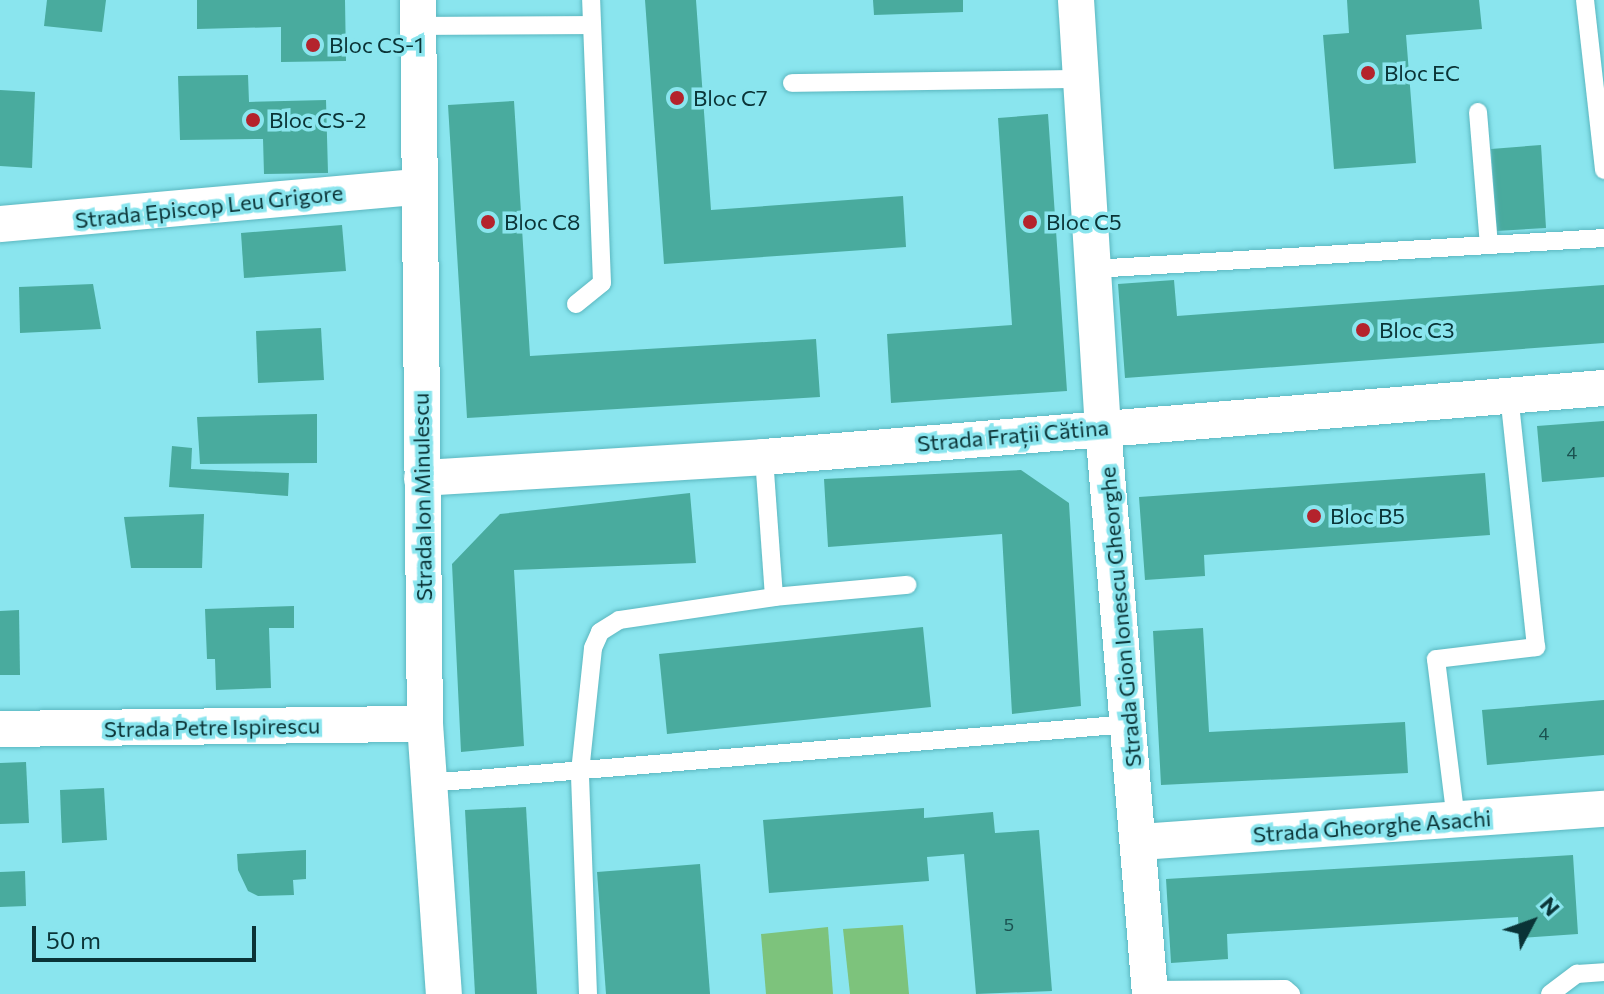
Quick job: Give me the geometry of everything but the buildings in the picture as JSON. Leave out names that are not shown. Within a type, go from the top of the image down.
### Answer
[{"type":"street","name":"Strada Gion Ionescu Gheorghe","points":[[1076,0],[1103,427],[1141,842],[1150,992]]},
{"type":"street","name":"Strada Ion Minulescu","points":[[418,13],[425,724],[444,994]]},
{"type":"street","name":"Strada Episcop Leu Grigore","points":[[0,224],[418,187]]},
{"type":"street","name":"Strada Frații Cătina","points":[[422,478],[764,457],[1604,388]]},
{"type":"street","name":"Strada Petre Ispirescu","points":[[0,729],[425,724]]},
{"type":"street","name":"Strada Gheorghe Asachi","points":[[1141,842],[1604,809]]},
{"type":"lane","points":[[576,304],[602,283],[591,0]]},
{"type":"lane","points":[[1585,0],[1604,170]]},
{"type":"lane","points":[[418,13],[592,25]]},
{"type":"lane","points":[[792,83],[1081,79]]},
{"type":"lane","points":[[1478,112],[1489,245]]},
{"type":"lane","points":[[1093,269],[1604,238]]},
{"type":"lane","points":[[1456,820],[1436,659],[1536,647],[1509,395]]},
{"type":"lane","points":[[764,457],[774,597]]},
{"type":"lane","points":[[588,994],[580,772],[600,632],[619,620],[774,597],[907,585]]},
{"type":"lane","points":[[429,783],[1129,724]]},
{"type":"lane","points":[[1550,994],[1577,974],[1604,972]]},
{"type":"lane","points":[[1150,992],[1285,989],[1291,994]]},
{"type":"green space","points":[[903,925],[909,994],[850,994],[843,929]]},
{"type":"green space","points":[[828,927],[833,994],[766,994],[761,934]]},
{"type":"place","name":"Bloc CS-1","points":[[313,45]]},
{"type":"place","name":"Bloc EC","points":[[1368,73]]},
{"type":"place","name":"Bloc C7","points":[[677,98]]},
{"type":"place","name":"Bloc CS-2","points":[[253,120]]},
{"type":"place","name":"Bloc C8","points":[[488,222]]},
{"type":"place","name":"Bloc C5","points":[[1030,222]]},
{"type":"place","name":"Bloc C3","points":[[1363,330]]},
{"type":"place","name":"Bloc B5","points":[[1314,516]]}]
